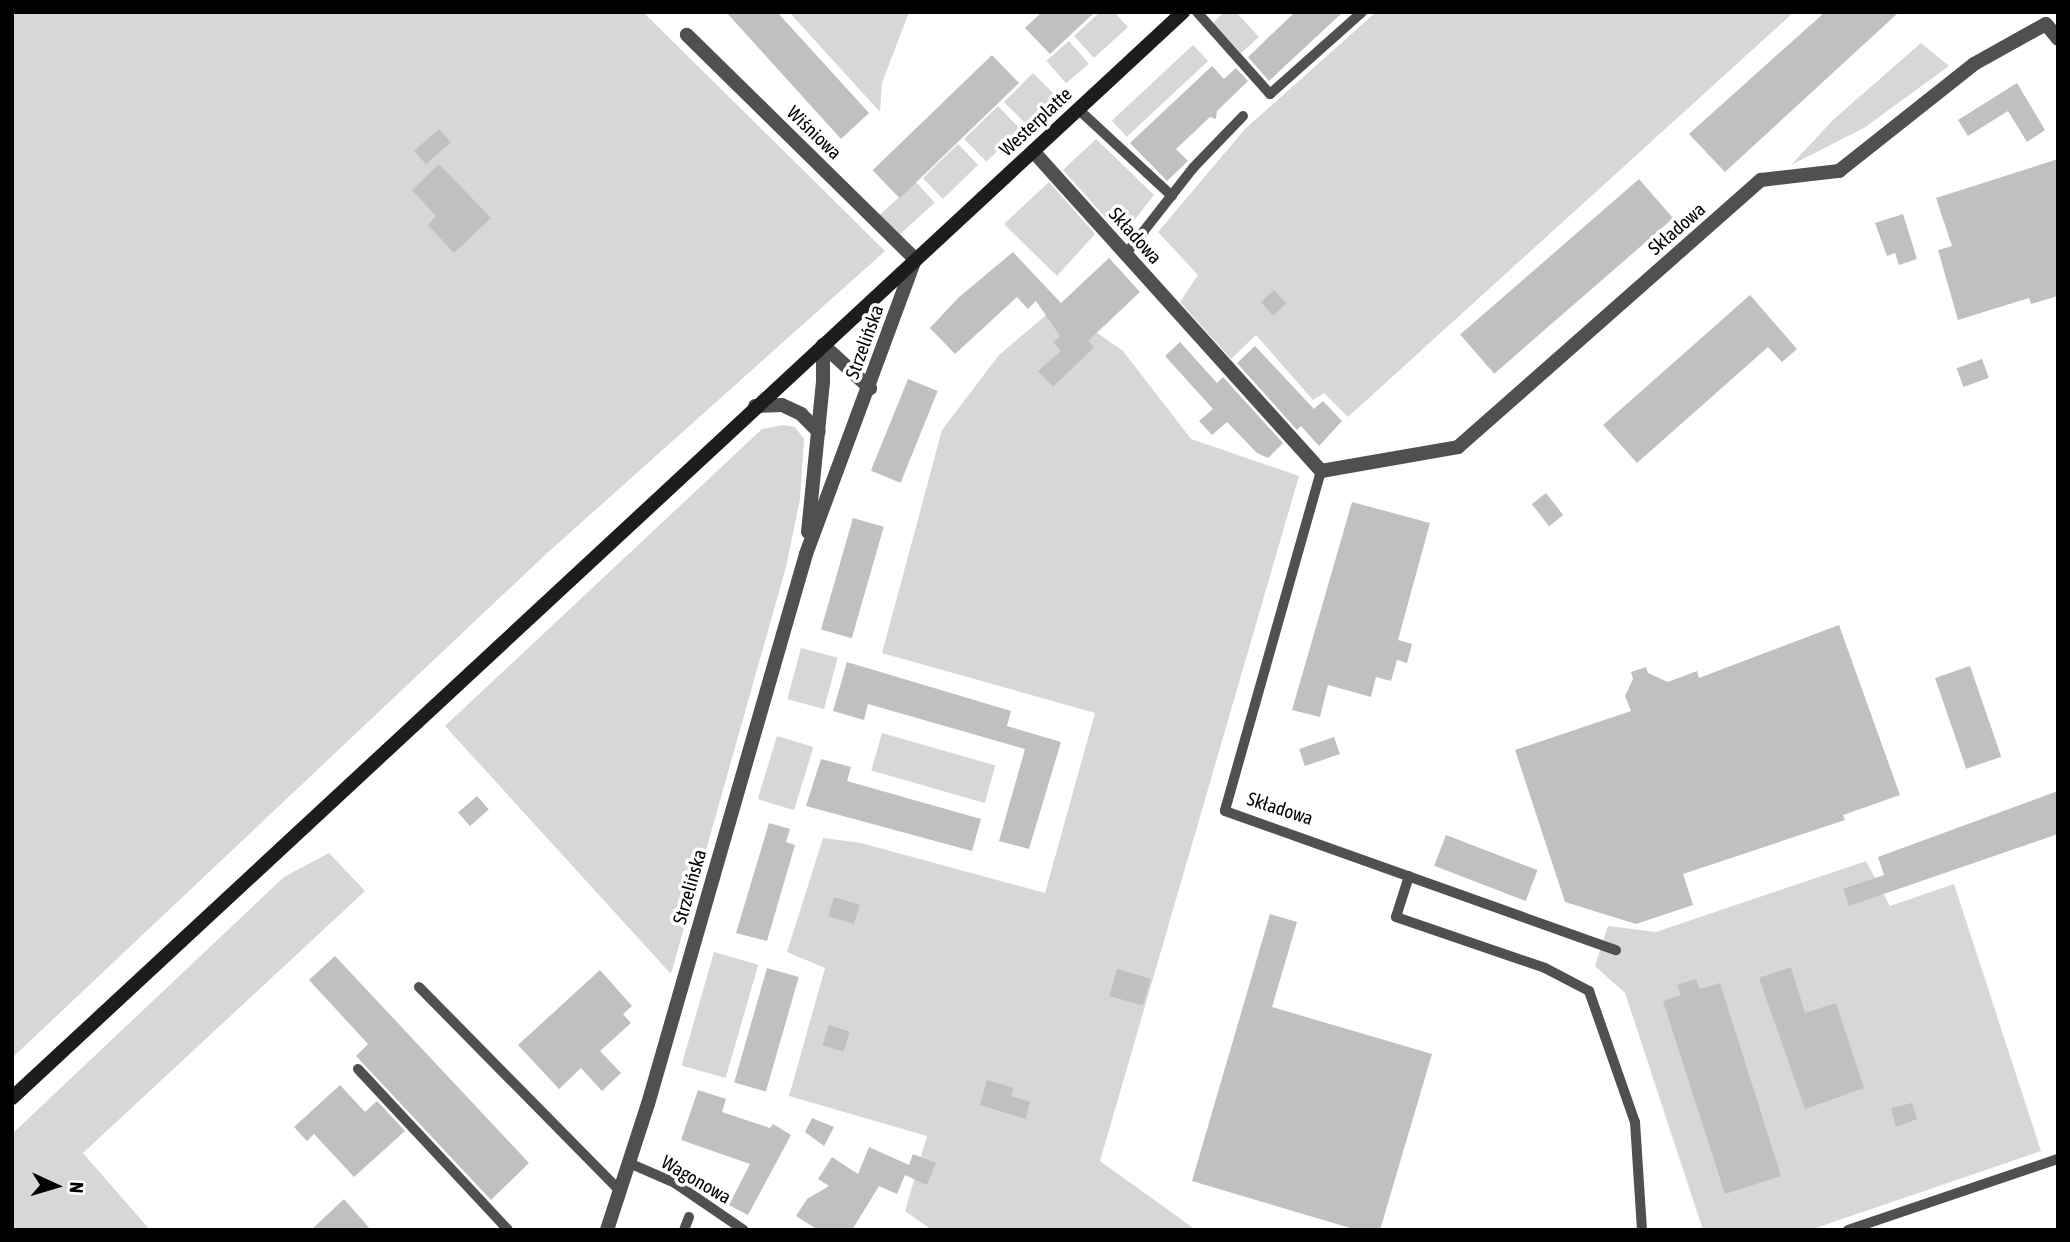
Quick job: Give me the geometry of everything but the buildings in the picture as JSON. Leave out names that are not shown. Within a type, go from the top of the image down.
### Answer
[{"type":"main road","name":"Westerplatte","points":[[12,1098],[755,406],[1183,12]]},
{"type":"street","name":"Składowa","points":[[1033,151],[1321,471],[1458,447],[1761,180],[1839,171],[1974,64],[2046,24],[2058,39]]},
{"type":"street","name":"Wiśniowa","points":[[687,35],[915,259]]},
{"type":"street","name":"Strzelińska","points":[[607,1230],[629,1163],[806,554],[870,387],[915,259]]},
{"type":"street","name":"Strzelińska","points":[[806,554],[819,432],[823,345]]},
{"type":"street","points":[[823,345],[870,387]]},
{"type":"street","points":[[755,406],[782,405],[801,414],[819,432]]},
{"type":"lane","points":[[1197,12],[1270,94],[1362,12]]},
{"type":"lane","points":[[1078,109],[1172,196]]},
{"type":"lane","points":[[1125,255],[1242,116]]},
{"type":"lane","name":"Składowa","points":[[1321,471],[1225,811],[1616,950]]},
{"type":"lane","points":[[1409,876],[1396,917],[1545,968],[1589,991],[1635,1122],[1642,1230]]},
{"type":"lane","points":[[419,987],[620,1191]]},
{"type":"lane","points":[[358,1069],[508,1230]]},
{"type":"lane","points":[[1848,1230],[2058,1159]]},
{"type":"lane","name":"Wagonowa","points":[[629,1163],[675,1183],[744,1230]]},
{"type":"lane","points":[[684,1230],[689,1217]]},
{"type":"shaded area","points":[[12,12],[643,12],[885,251],[545,555],[12,1058]]},
{"type":"shaded area","points":[[789,12],[909,12],[882,83],[880,112]]},
{"type":"shaded area","points":[[1100,12],[1114,12],[1128,27],[1094,58],[1074,36]]},
{"type":"shaded area","points":[[1224,12],[1236,12],[1259,37],[1241,53],[1213,23]]},
{"type":"shaded area","points":[[1376,12],[1794,12],[1348,417],[1324,393],[1313,400],[1256,335],[1231,359],[1180,302],[1198,275],[1158,232],[1245,129]]},
{"type":"shaded area","points":[[1069,41],[1089,64],[1066,83],[1046,61]]},
{"type":"shaded area","points":[[1921,43],[1949,66],[1864,128],[1791,165],[1834,119]]},
{"type":"shaded area","points":[[1193,45],[1208,61],[1127,137],[1112,121]]},
{"type":"shaded area","points":[[1033,73],[1055,95],[1026,124],[1004,102]]},
{"type":"shaded area","points":[[998,106],[1020,129],[986,162],[964,139]]},
{"type":"shaded area","points":[[1096,139],[1154,195],[1122,236],[1063,170]]},
{"type":"shaded area","points":[[958,144],[978,165],[943,199],[923,178]]},
{"type":"shaded area","points":[[916,182],[935,203],[897,237],[878,216]]},
{"type":"shaded area","points":[[1049,182],[1095,234],[1057,276],[1004,224]]},
{"type":"shaded area","points":[[1058,305],[1123,351],[1191,439],[1299,476],[1100,1161],[1196,1230],[932,1230],[905,1211],[927,1136],[789,1096],[825,968],[787,952],[823,838],[861,843],[1045,893],[1095,713],[882,653],[942,430],[999,355]]},
{"type":"shaded area","points":[[783,425],[795,427],[804,439],[800,499],[786,567],[671,974],[445,726],[762,429]]},
{"type":"shaded area","points":[[801,648],[838,658],[824,709],[787,699]]},
{"type":"shaded area","points":[[882,733],[995,766],[985,803],[871,770]]},
{"type":"shaded area","points":[[777,736],[813,747],[794,810],[758,799]]},
{"type":"shaded area","points":[[329,853],[365,891],[83,1153],[150,1230],[12,1230],[12,1134],[284,877]]},
{"type":"shaded area","points":[[1866,861],[1890,906],[1954,884],[2041,1151],[1810,1230],[1703,1230],[1625,993],[1595,966],[1608,926],[1656,932]]},
{"type":"shaded area","points":[[714,952],[758,965],[726,1078],[681,1065]]}]
